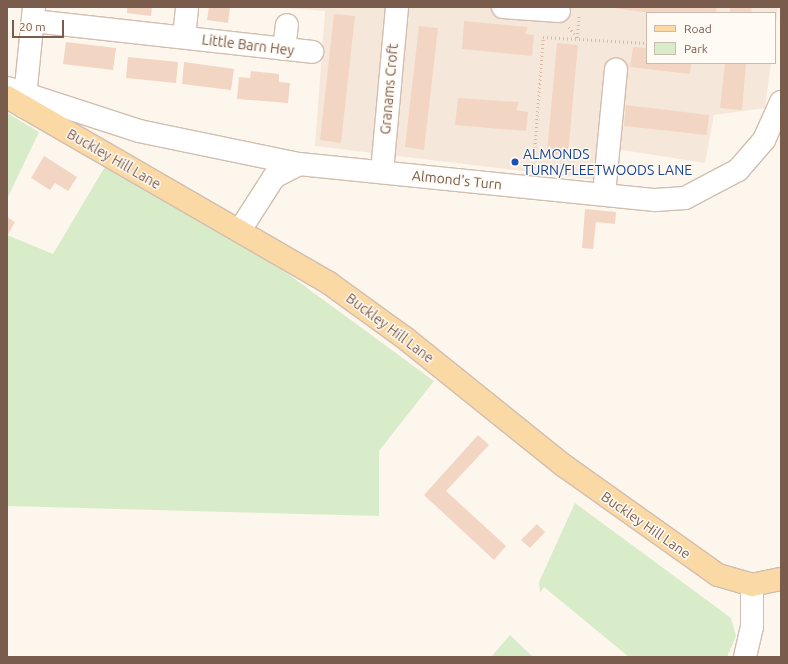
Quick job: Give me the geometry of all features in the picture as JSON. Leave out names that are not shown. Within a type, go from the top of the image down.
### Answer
[{"type":"main road","name":"Buckley Hill Lane","points":[[16,96],[240,230],[362,306],[563,466],[677,549],[718,575],[752,585]]},
{"type":"main road","points":[[752,585],[781,579]]},
{"type":"street","name":"Little Barn Hey","points":[[184,37],[187,7]]},
{"type":"street","name":"Granams Croft","points":[[382,172],[397,7]]},
{"type":"street","points":[[503,7],[559,11]]},
{"type":"street","name":"Little Barn Hey","points":[[34,14],[184,37],[312,52]]},
{"type":"street","points":[[16,96],[34,14]]},
{"type":"street","points":[[284,49],[287,25]]},
{"type":"street","points":[[604,194],[616,70]]},
{"type":"street","name":"Almond's Turn","points":[[16,96],[139,131],[299,164],[655,200],[685,198],[705,190],[738,170],[764,140],[781,102]]},
{"type":"street","points":[[240,230],[274,177],[299,164]]},
{"type":"street","points":[[745,657],[752,627],[752,585]]},
{"type":"path","points":[[531,187],[543,37],[646,43]]},
{"type":"shaded area","points":[[270,7],[778,7],[776,24],[776,12],[646,12],[646,64],[771,64],[765,108],[714,115],[705,163],[616,149],[613,182],[315,146],[325,11]]},
{"type":"green space","points":[[7,113],[39,132],[7,199]]},
{"type":"green space","points":[[106,165],[284,271],[434,381],[379,451],[379,516],[7,506],[7,235],[53,254]]},
{"type":"green space","points":[[575,503],[731,618],[736,636],[727,657],[629,657],[544,587],[540,593],[539,582]]},
{"type":"green space","points":[[510,635],[533,657],[491,657]]},
{"type":"building","points":[[127,7],[152,7],[151,16],[127,13]]},
{"type":"building","points":[[209,7],[230,7],[228,23],[207,20]]},
{"type":"building","points":[[605,7],[717,7],[716,12],[646,12]]},
{"type":"building","points":[[730,7],[752,7],[751,12],[730,12]]},
{"type":"building","points":[[334,14],[355,16],[341,143],[320,140]]},
{"type":"building","points":[[464,21],[528,27],[525,34],[534,35],[532,56],[462,49]]},
{"type":"building","points":[[419,26],[438,28],[424,150],[405,147]]},
{"type":"building","points":[[66,42],[116,48],[113,70],[63,64]]},
{"type":"building","points":[[557,43],[578,45],[568,155],[547,153]]},
{"type":"building","points":[[633,47],[646,48],[646,64],[691,64],[690,74],[630,67]]},
{"type":"building","points":[[128,57],[178,62],[176,83],[126,78]]},
{"type":"building","points":[[184,62],[234,69],[231,90],[182,84]]},
{"type":"building","points":[[725,64],[746,64],[742,110],[720,108]]},
{"type":"building","points":[[251,71],[279,74],[279,82],[290,83],[288,103],[237,99],[239,77],[250,78]]},
{"type":"building","points":[[458,98],[519,102],[516,110],[528,112],[526,131],[455,125]]},
{"type":"building","points":[[626,105],[709,115],[707,135],[624,126]]},
{"type":"building","points":[[44,156],[77,177],[68,191],[55,183],[50,190],[31,178]]},
{"type":"building","points":[[585,209],[616,212],[615,224],[596,222],[593,249],[582,248]]},
{"type":"building","points":[[7,217],[15,222],[7,236]]},
{"type":"building","points":[[478,435],[489,445],[446,491],[506,546],[494,560],[424,495]]},
{"type":"building","points":[[537,524],[545,532],[530,548],[521,540]]},
{"type":"place","name":"ALMONDS TURN/FLEETWOODS LANE","points":[[515,162]]}]
